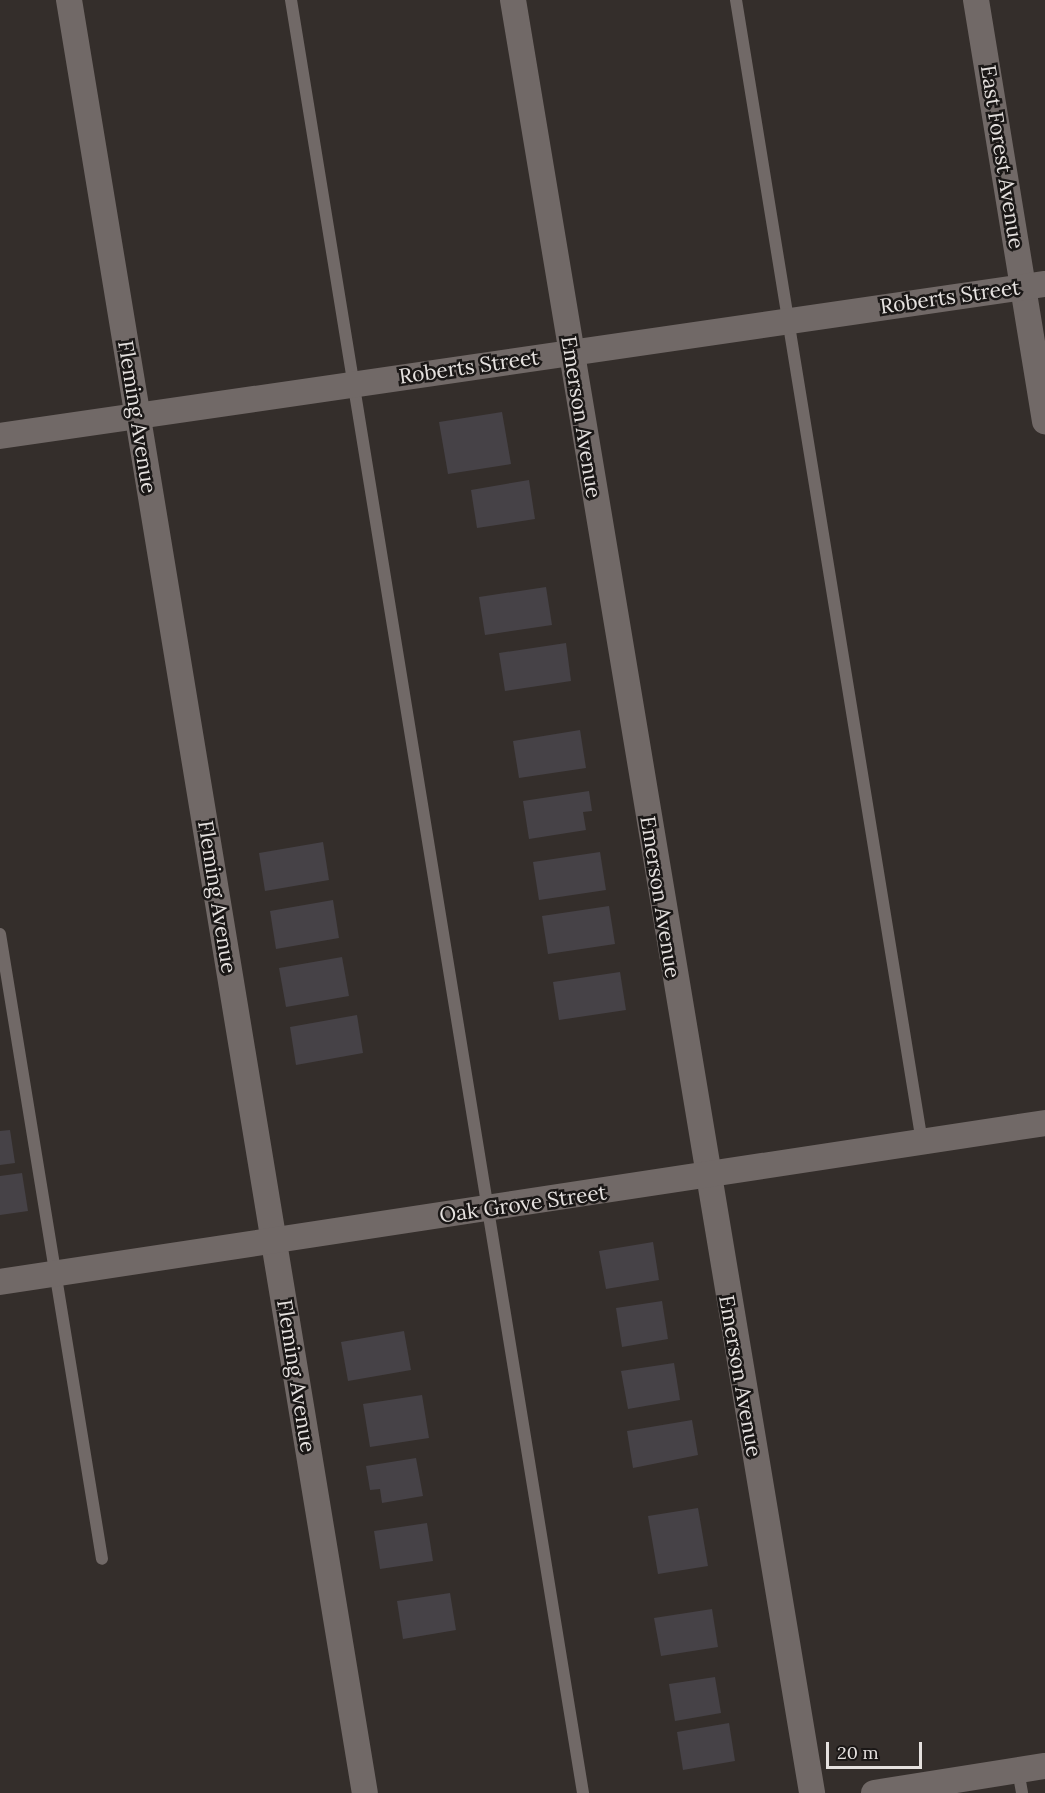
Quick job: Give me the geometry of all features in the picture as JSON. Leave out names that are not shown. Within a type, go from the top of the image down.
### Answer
[{"type":"street","name":"Fleming Avenue","points":[[69,0],[365,1793]]},
{"type":"street","name":"Emerson Avenue","points":[[513,0],[706,1177],[812,1793]]},
{"type":"street","name":"East Forest Avenue","points":[[976,0],[1034,285],[1045,421]]},
{"type":"street","name":"Roberts Street","points":[[0,436],[1034,285]]},
{"type":"street","name":"Oak Grove Street","points":[[0,1282],[706,1177],[1045,1123]]},
{"type":"street","points":[[874,1793],[1020,1782],[1045,1766]]},
{"type":"lane","points":[[291,0],[583,1793]]},
{"type":"lane","points":[[736,0],[922,1142]]},
{"type":"lane","points":[[0,934],[102,1559]]},
{"type":"building","points":[[502,412],[511,464],[448,474],[439,422]]},
{"type":"building","points":[[529,480],[535,519],[477,528],[471,490]]},
{"type":"building","points":[[546,587],[552,625],[485,635],[479,597]]},
{"type":"building","points":[[566,643],[571,681],[505,691],[499,653]]},
{"type":"building","points":[[580,730],[586,768],[519,778],[513,741]]},
{"type":"building","points":[[589,791],[592,811],[583,812],[586,830],[529,839],[523,801]]},
{"type":"building","points":[[323,842],[329,880],[265,891],[259,853]]},
{"type":"building","points":[[600,852],[606,890],[539,900],[533,862]]},
{"type":"building","points":[[333,900],[339,938],[276,949],[270,911]]},
{"type":"building","points":[[609,906],[615,944],[548,954],[542,916]]},
{"type":"building","points":[[342,957],[349,996],[286,1007],[279,968]]},
{"type":"building","points":[[620,972],[626,1010],[559,1020],[553,982]]},
{"type":"building","points":[[357,1015],[363,1053],[296,1065],[290,1027]]},
{"type":"building","points":[[10,1130],[15,1163],[0,1165],[0,1131]]},
{"type":"building","points":[[22,1173],[28,1211],[0,1215],[0,1176]]},
{"type":"building","points":[[653,1242],[659,1280],[606,1289],[599,1251]]},
{"type":"building","points":[[662,1301],[668,1339],[622,1347],[616,1308]]},
{"type":"building","points":[[404,1331],[411,1370],[348,1381],[341,1342]]},
{"type":"building","points":[[674,1363],[680,1400],[628,1409],[621,1371]]},
{"type":"building","points":[[422,1395],[429,1438],[370,1447],[363,1404]]},
{"type":"building","points":[[692,1420],[698,1455],[633,1468],[627,1431]]},
{"type":"building","points":[[416,1458],[423,1496],[382,1503],[380,1489],[370,1490],[366,1466]]},
{"type":"building","points":[[698,1508],[708,1566],[658,1574],[648,1516]]},
{"type":"building","points":[[427,1523],[433,1561],[380,1569],[374,1531]]},
{"type":"building","points":[[450,1593],[456,1630],[403,1639],[397,1601]]},
{"type":"building","points":[[712,1609],[718,1647],[661,1656],[654,1618]]},
{"type":"building","points":[[715,1677],[721,1713],[675,1721],[669,1684]]},
{"type":"building","points":[[729,1723],[735,1761],[683,1770],[677,1732]]}]
